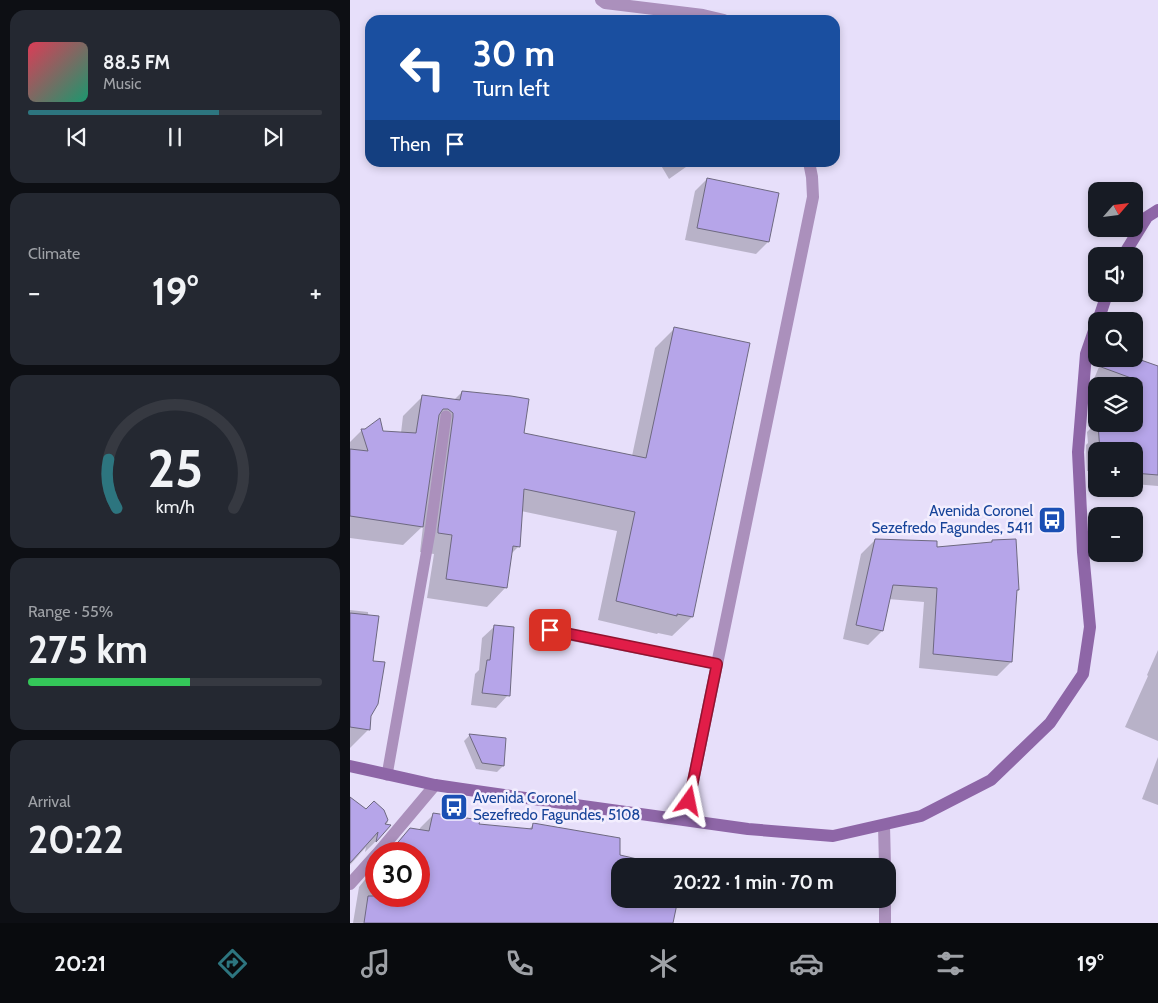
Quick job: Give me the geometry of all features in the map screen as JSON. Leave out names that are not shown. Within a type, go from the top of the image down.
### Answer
[{"type":"main road","points":[[1129,247],[1147,217],[1158,210]]},
{"type":"main road","points":[[350,766],[435,785],[748,829],[834,836],[921,816],[991,780],[1050,723],[1083,674],[1090,626],[1081,528],[1078,452],[1088,348]]},
{"type":"street","points":[[601,0],[605,3],[703,15]]},
{"type":"street","points":[[685,820],[813,197],[810,167]]},
{"type":"street","points":[[387,842],[435,785]]},
{"type":"street","points":[[884,825],[885,858]]},
{"type":"street","points":[[350,884],[365,867]]},
{"type":"street","points":[[885,908],[885,923]]},
{"type":"lane","points":[[388,775],[430,532],[446,416]]},
{"type":"lane","points":[[550,630],[717,664]]},
{"type":"building","points":[[707,178],[779,193],[769,242],[697,228]]},
{"type":"building","points":[[674,327],[750,343],[693,617],[677,614],[677,616],[616,601],[635,512],[524,489],[520,547],[513,546],[507,588],[446,579],[452,535],[438,533],[438,529],[453,417],[453,413],[448,409],[443,409],[439,415],[423,527],[350,516],[350,449],[368,451],[361,429],[365,429],[380,418],[383,431],[416,433],[422,395],[460,400],[462,391],[529,399],[524,433],[646,458]]},
{"type":"building","points":[[1143,361],[1158,366],[1158,475],[1143,474],[1143,442],[1099,442],[1099,432],[1143,432],[1143,377],[1128,377],[1101,367],[1143,367]]},
{"type":"building","points":[[875,539],[937,541],[937,547],[1016,539],[1019,590],[1017,590],[1012,662],[933,654],[937,588],[893,585],[883,631],[856,625]]},
{"type":"building","points":[[350,613],[379,616],[373,661],[385,662],[378,704],[371,716],[370,730],[350,727]]},
{"type":"building","points":[[494,625],[514,627],[510,696],[482,693],[487,660],[490,660]]},
{"type":"building","points":[[469,734],[506,738],[504,766],[482,763]]},
{"type":"building","points":[[350,797],[366,809],[374,801],[384,810],[388,820],[385,824],[391,825],[376,842],[378,832],[369,842],[365,842],[365,846],[350,863]]},
{"type":"building","points":[[433,813],[480,820],[479,824],[532,829],[533,823],[620,838],[620,855],[633,858],[611,858],[611,908],[676,908],[673,923],[364,923],[366,907],[430,907],[430,842],[398,842],[410,828],[429,831]]},
{"type":"place","name":"Avenida Coronel Sezefredo Fagundes, 5411","points":[[1052,520]]},
{"type":"place","name":"Avenida Coronel Sezefredo Fagundes, 5108","points":[[454,807]]},
{"type":"route","points":[[550,630],[717,664],[689,801]]}]
